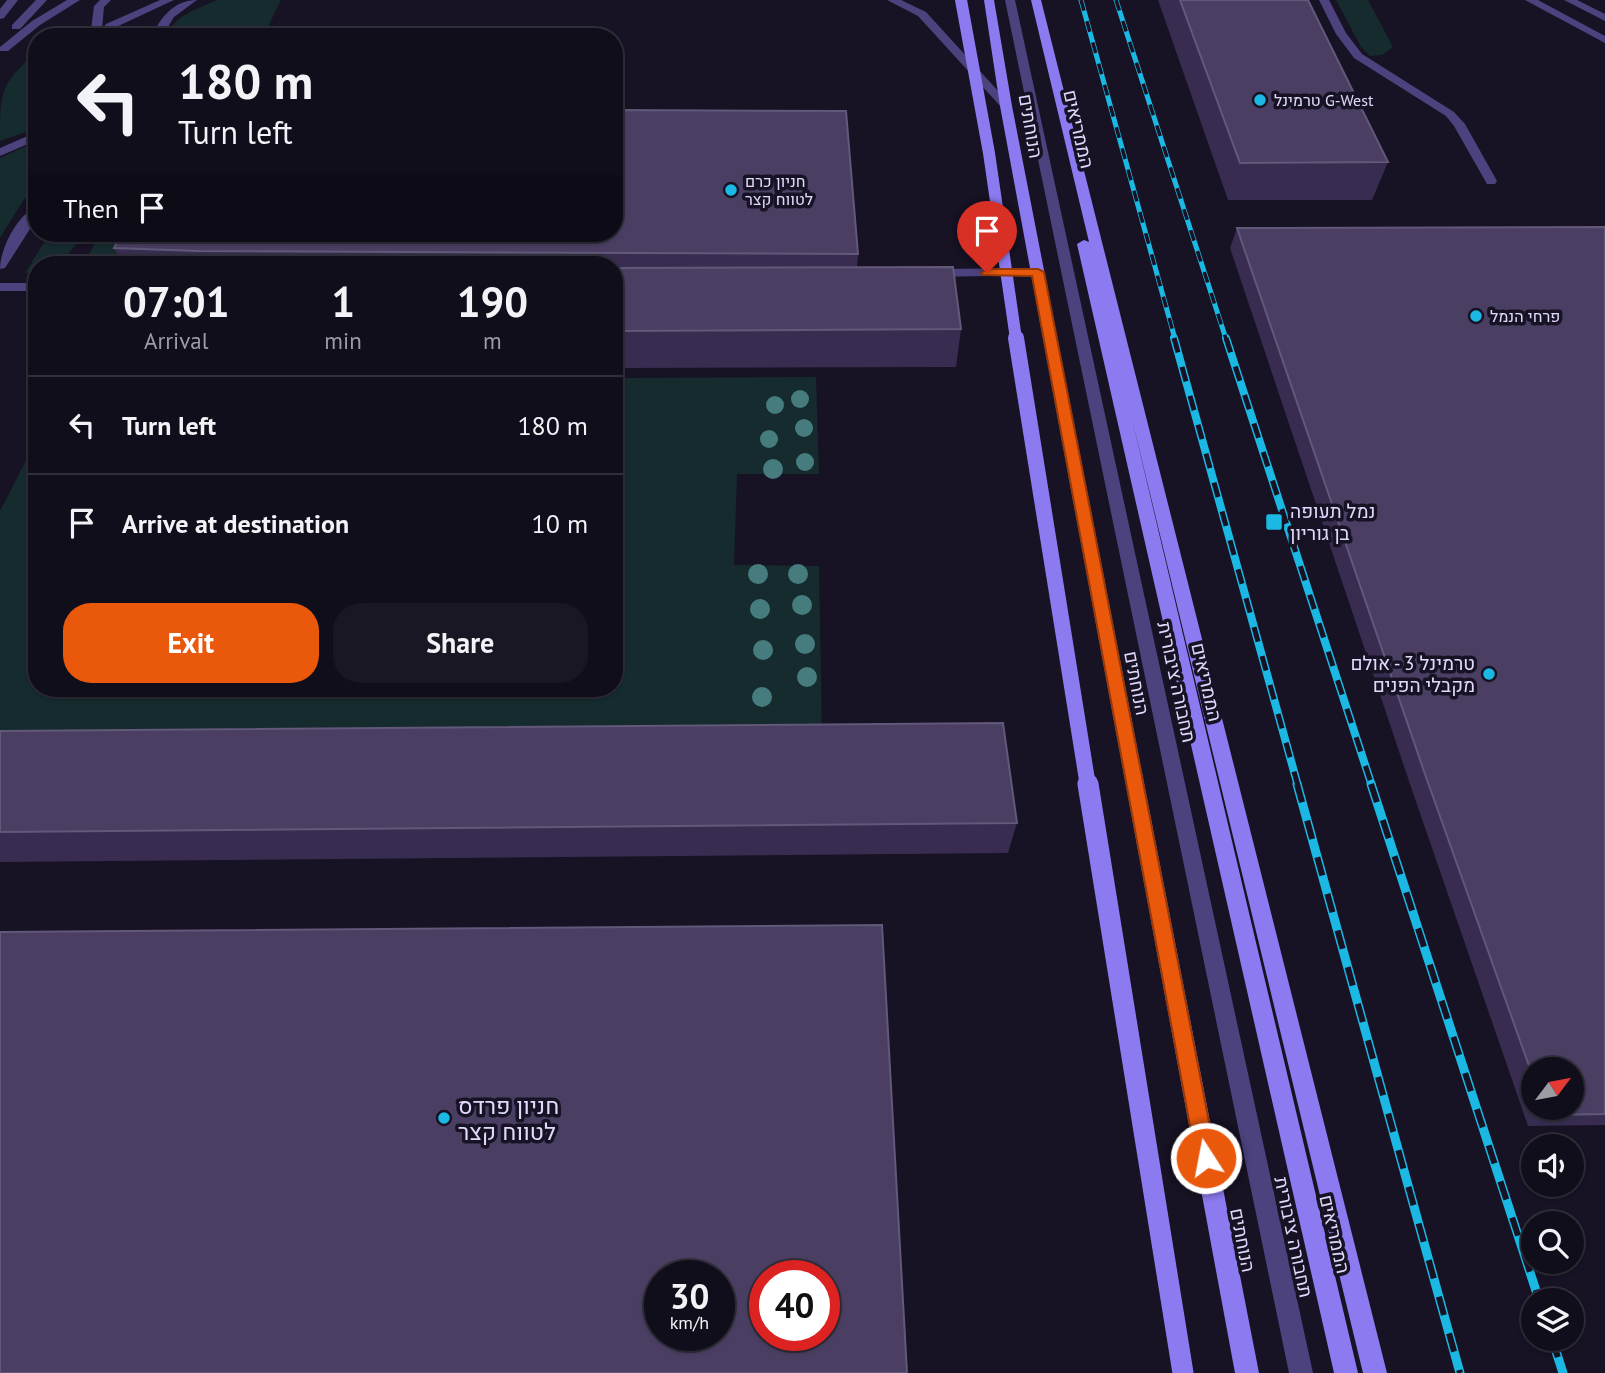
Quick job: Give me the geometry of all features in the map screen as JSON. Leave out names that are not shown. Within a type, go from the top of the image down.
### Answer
[{"type":"street","points":[[0,16],[13,0]]},
{"type":"street","points":[[2,52],[16,27],[42,0]]},
{"type":"street","points":[[2,52],[52,0]]},
{"type":"street","points":[[29,28],[60,0]]},
{"type":"street","points":[[30,28],[75,0]]},
{"type":"street","points":[[100,28],[106,20],[142,0]]},
{"type":"street","points":[[106,28],[177,2],[192,0]]},
{"type":"street","points":[[892,0],[922,14],[1006,106]]},
{"type":"street","points":[[961,0],[989,153],[1019,362],[1183,1373]]},
{"type":"street","name":"הנוחתים","points":[[989,0],[1006,106],[1247,1373]]},
{"type":"street","name":"תחבורה ציבורית","points":[[1010,0],[1301,1373]]},
{"type":"street","name":"הממריאים","points":[[1028,0],[1346,1373]]},
{"type":"street","points":[[1036,0],[1375,1373]]},
{"type":"street","points":[[1324,0],[1341,34],[1358,56],[1450,114],[1491,181]]},
{"type":"street","points":[[1530,0],[1605,40]]},
{"type":"street","points":[[1569,0],[1605,18]]},
{"type":"street","points":[[99,28],[112,1]]},
{"type":"street","points":[[160,28],[177,2]]},
{"type":"street","points":[[2,52],[28,29]]},
{"type":"street","points":[[2,52],[28,30]]},
{"type":"street","points":[[0,152],[28,140]]},
{"type":"street","points":[[0,265],[28,220]]},
{"type":"street","points":[[923,273],[1038,272]]},
{"type":"street","points":[[0,287],[28,287]]},
{"type":"green space","points":[[217,0],[281,0],[267,28],[170,28],[194,10]]},
{"type":"green space","points":[[1336,0],[1368,0],[1393,47],[1382,55],[1370,56],[1361,47]]},
{"type":"green space","points":[[28,60],[28,131],[0,141],[2,99],[9,81]]},
{"type":"green space","points":[[28,145],[28,196],[0,238],[0,158]]},
{"type":"green space","points":[[44,242],[78,242],[66,256],[36,256]]},
{"type":"green space","points":[[95,242],[154,242],[147,256],[88,256]]},
{"type":"green space","points":[[816,377],[819,474],[737,474],[734,565],[819,566],[822,734],[0,736],[0,511],[28,457],[28,697],[623,697],[623,378]]},
{"type":"building","name":"טרמינל G-West","points":[[1180,0],[1308,0],[1388,162],[1240,163]]},
{"type":"building","points":[[623,110],[846,111],[858,254],[198,251],[114,248],[117,242],[623,242]]},
{"type":"building","name":"טרמינל 3 - אולם מקבלי הפנים","points":[[1605,227],[1605,1114],[1584,1114],[1584,1057],[1526,1057],[1426,777],[1237,228]]},
{"type":"building","points":[[953,267],[961,329],[623,331],[623,268]]},
{"type":"building","points":[[1003,723],[1017,823],[0,832],[0,731]]},
{"type":"building","name":"חניון פרדס לטווח קצר","points":[[882,925],[907,1373],[0,1373],[0,932]]},
{"type":"railway","points":[[1081,0],[1175,339]]},
{"type":"railway","points":[[1116,0],[1226,339]]},
{"type":"railway","points":[[1174,338],[1298,786]]},
{"type":"railway","points":[[1226,338],[1372,786]]},
{"type":"railway","points":[[1297,784],[1460,1373]]},
{"type":"railway","points":[[1371,784],[1535,1288]]},
{"type":"railway","points":[[1556,1351],[1563,1373]]},
{"type":"place","name":"טרמינל G-West","points":[[1260,100]]},
{"type":"place","name":"חניון כרם לטווח קצר","points":[[731,190]]},
{"type":"place","name":"פרחי הנמל","points":[[1476,316]]},
{"type":"place","name":"נמל תעופה בן גוריון","points":[[1274,522]]},
{"type":"place","name":"טרמינל 3 - אולם מקבלי הפנים","points":[[1489,674]]},
{"type":"place","name":"חניון פרדס לטווח קצר","points":[[444,1118]]},
{"type":"route","points":[[987,273],[1038,272],[1206,1158]]}]
